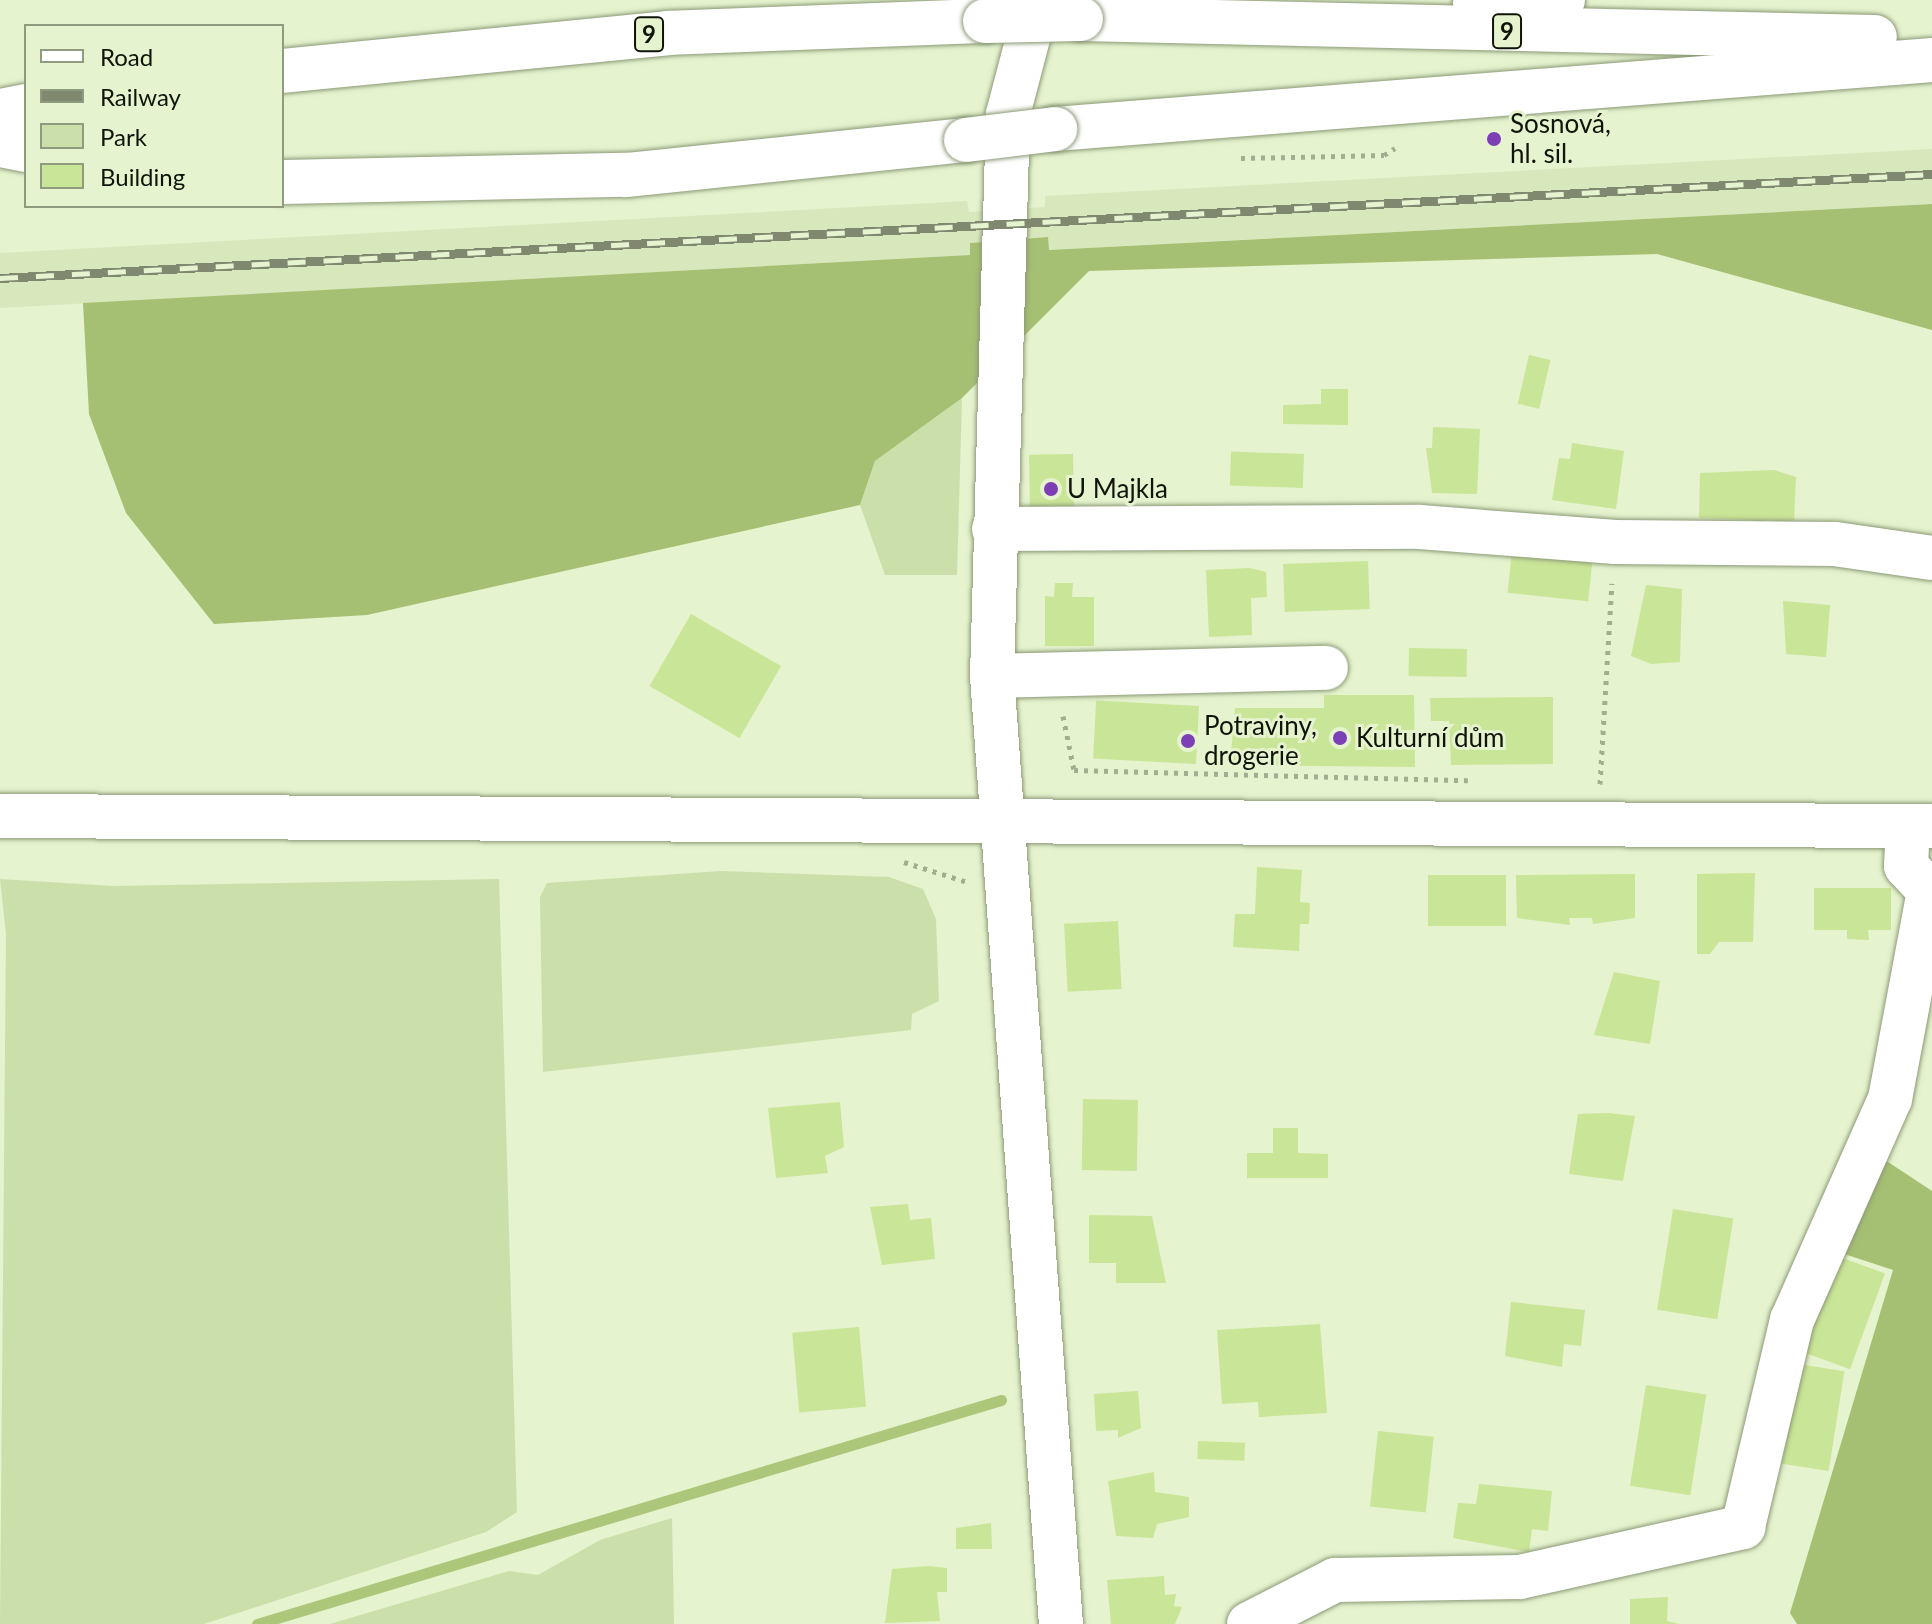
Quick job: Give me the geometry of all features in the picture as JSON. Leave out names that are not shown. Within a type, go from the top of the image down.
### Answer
[{"type":"street","points":[[1038,0],[1008,114],[992,676],[1061,1624]]},
{"type":"street","name":"9","points":[[298,69],[668,33],[1563,0]]},
{"type":"street","name":"9","points":[[1081,19],[1932,38]]},
{"type":"street","name":"9","points":[[284,182],[626,175],[1055,129],[1932,60]]},
{"type":"street","points":[[0,111],[24,106]]},
{"type":"street","points":[[0,145],[24,150]]},
{"type":"street","points":[[994,529],[1420,527],[1615,542],[1835,544],[1932,558]]},
{"type":"street","points":[[992,676],[1326,668]]},
{"type":"street","points":[[0,816],[1000,818],[1599,803],[1920,826],[1906,866],[1930,894],[1890,1099],[1792,1320],[1743,1527],[1520,1577],[1335,1580],[1249,1624]]},
{"type":"path","points":[[1599,803],[1615,542]]},
{"type":"path","points":[[994,722],[1064,716],[1074,770],[1473,780]]},
{"type":"path","points":[[1584,783],[1599,803]]},
{"type":"shaded area","points":[[1932,149],[1932,204],[1048,250],[1048,237],[971,243],[971,255],[0,308],[0,253],[967,201],[969,212],[1045,207],[1045,196]]},
{"type":"green space","points":[[1932,204],[1932,330],[1657,254],[1089,271],[962,398],[875,461],[860,505],[367,615],[214,624],[126,513],[89,414],[83,303],[970,255],[970,243],[1048,237],[1049,250]]},
{"type":"green space","points":[[962,398],[957,575],[885,575],[860,505],[875,461]]},
{"type":"green space","points":[[721,871],[889,877],[923,889],[936,919],[939,1001],[912,1014],[911,1030],[543,1072],[540,897],[547,883]]},
{"type":"green space","points":[[0,879],[113,886],[499,879],[517,1512],[486,1532],[204,1624],[0,1624],[6,934]]},
{"type":"green space","points":[[1882,1158],[1932,1191],[1932,1624],[1797,1624],[1790,1613],[1893,1270],[1823,1247]]},
{"type":"green space","points":[[672,1518],[674,1624],[330,1624],[509,1571],[538,1575],[600,1540]]},
{"type":"building","points":[[1529,355],[1550,360],[1539,409],[1518,404]]},
{"type":"building","points":[[1321,389],[1348,389],[1348,425],[1283,424],[1283,405],[1321,404]]},
{"type":"building","points":[[1433,427],[1480,429],[1477,494],[1432,493],[1426,448],[1432,448]]},
{"type":"building","points":[[1572,443],[1624,451],[1616,509],[1552,500],[1559,458],[1570,459]]},
{"type":"building","points":[[1231,451],[1304,454],[1303,488],[1230,485]]},
{"type":"building","name":"U Majkla","points":[[1073,454],[1074,522],[1030,523],[1029,455]]},
{"type":"building","points":[[1774,470],[1796,477],[1794,522],[1765,520],[1766,529],[1754,528],[1753,520],[1699,518],[1700,473]]},
{"type":"building","points":[[1512,551],[1593,559],[1588,601],[1508,593]]},
{"type":"building","points":[[1368,561],[1370,609],[1285,612],[1283,564]]},
{"type":"building","points":[[1250,568],[1266,572],[1267,597],[1251,598],[1252,635],[1209,637],[1206,570]]},
{"type":"building","points":[[1055,583],[1073,583],[1072,597],[1094,597],[1094,646],[1045,646],[1045,596],[1054,597]]},
{"type":"building","points":[[1646,585],[1682,589],[1680,662],[1651,664],[1631,656]]},
{"type":"building","points":[[1783,601],[1830,605],[1826,657],[1786,654]]},
{"type":"building","points":[[691,614],[781,666],[740,738],[650,686]]},
{"type":"building","points":[[1409,648],[1467,649],[1467,677],[1409,676]]},
{"type":"building","points":[[1324,695],[1414,695],[1415,767],[1230,765],[1235,708],[1324,708]]},
{"type":"building","points":[[1553,697],[1553,764],[1451,765],[1449,721],[1431,721],[1430,698]]},
{"type":"building","points":[[1096,701],[1199,706],[1196,764],[1093,759]]},
{"type":"building","points":[[1257,867],[1302,870],[1300,902],[1310,903],[1309,924],[1300,924],[1299,951],[1233,947],[1235,914],[1255,914]]},
{"type":"building","points":[[1755,873],[1753,942],[1719,942],[1710,954],[1697,954],[1697,874]]},
{"type":"building","points":[[1635,874],[1635,918],[1593,924],[1592,918],[1569,918],[1570,925],[1517,918],[1516,875]]},
{"type":"building","points":[[1428,875],[1506,875],[1506,926],[1428,926]]},
{"type":"building","points":[[1814,888],[1891,888],[1891,930],[1868,930],[1869,940],[1847,939],[1847,930],[1814,930]]},
{"type":"building","points":[[1118,921],[1122,989],[1068,992],[1064,924]]},
{"type":"building","points":[[1614,972],[1660,981],[1650,1044],[1594,1035]]},
{"type":"building","points":[[1083,1099],[1138,1100],[1137,1171],[1082,1170]]},
{"type":"building","points":[[840,1102],[844,1147],[825,1156],[828,1173],[776,1178],[768,1108]]},
{"type":"building","points":[[1578,1114],[1635,1116],[1623,1181],[1569,1174]]},
{"type":"building","points":[[1273,1128],[1298,1128],[1298,1153],[1328,1154],[1328,1178],[1247,1178],[1247,1153],[1273,1153]]},
{"type":"building","points":[[908,1204],[910,1220],[931,1218],[935,1259],[882,1265],[870,1207]]},
{"type":"building","points":[[1673,1209],[1733,1219],[1717,1319],[1657,1310]]},
{"type":"building","points":[[1089,1215],[1152,1216],[1166,1283],[1116,1283],[1116,1263],[1089,1263]]},
{"type":"building","points":[[1837,1256],[1885,1273],[1850,1369],[1802,1352]]},
{"type":"building","points":[[1511,1302],[1585,1310],[1581,1346],[1564,1344],[1562,1367],[1505,1356]]},
{"type":"building","points":[[1320,1324],[1327,1413],[1259,1417],[1258,1402],[1222,1404],[1217,1330]]},
{"type":"building","points":[[859,1327],[866,1407],[799,1413],[792,1333]]},
{"type":"building","points":[[1798,1364],[1844,1371],[1829,1471],[1782,1464]]},
{"type":"building","points":[[1646,1385],[1706,1395],[1690,1495],[1630,1486]]},
{"type":"building","points":[[1138,1391],[1141,1428],[1118,1438],[1118,1430],[1096,1431],[1094,1394]]},
{"type":"building","points":[[1378,1431],[1434,1437],[1426,1512],[1370,1507]]},
{"type":"building","points":[[1198,1441],[1245,1443],[1244,1461],[1197,1459]]},
{"type":"building","points":[[1154,1472],[1155,1492],[1189,1497],[1189,1517],[1157,1524],[1153,1538],[1116,1536],[1108,1481]]},
{"type":"building","points":[[1479,1484],[1552,1491],[1548,1531],[1532,1529],[1529,1552],[1453,1538],[1458,1503],[1476,1504]]},
{"type":"building","points":[[991,1523],[992,1549],[956,1549],[956,1528]]},
{"type":"building","points":[[947,1568],[947,1592],[937,1592],[940,1621],[885,1623],[892,1569]]},
{"type":"building","points":[[1164,1576],[1165,1595],[1176,1594],[1174,1606],[1182,1607],[1175,1624],[1111,1624],[1107,1580]]},
{"type":"building","points":[[1668,1597],[1667,1621],[1679,1624],[1630,1624],[1630,1599]]},
{"type":"waterway","points":[[257,1624],[1001,1400]]},
{"type":"railway","points":[[0,278],[1932,174]]},
{"type":"place","name":"Sosnová, hl. sil.","points":[[1494,139]]},
{"type":"place","name":"U Majkla","points":[[1051,489]]},
{"type":"place","name":"Kulturní dům","points":[[1340,738]]},
{"type":"place","name":"Potraviny, drogerie","points":[[1188,741]]}]
